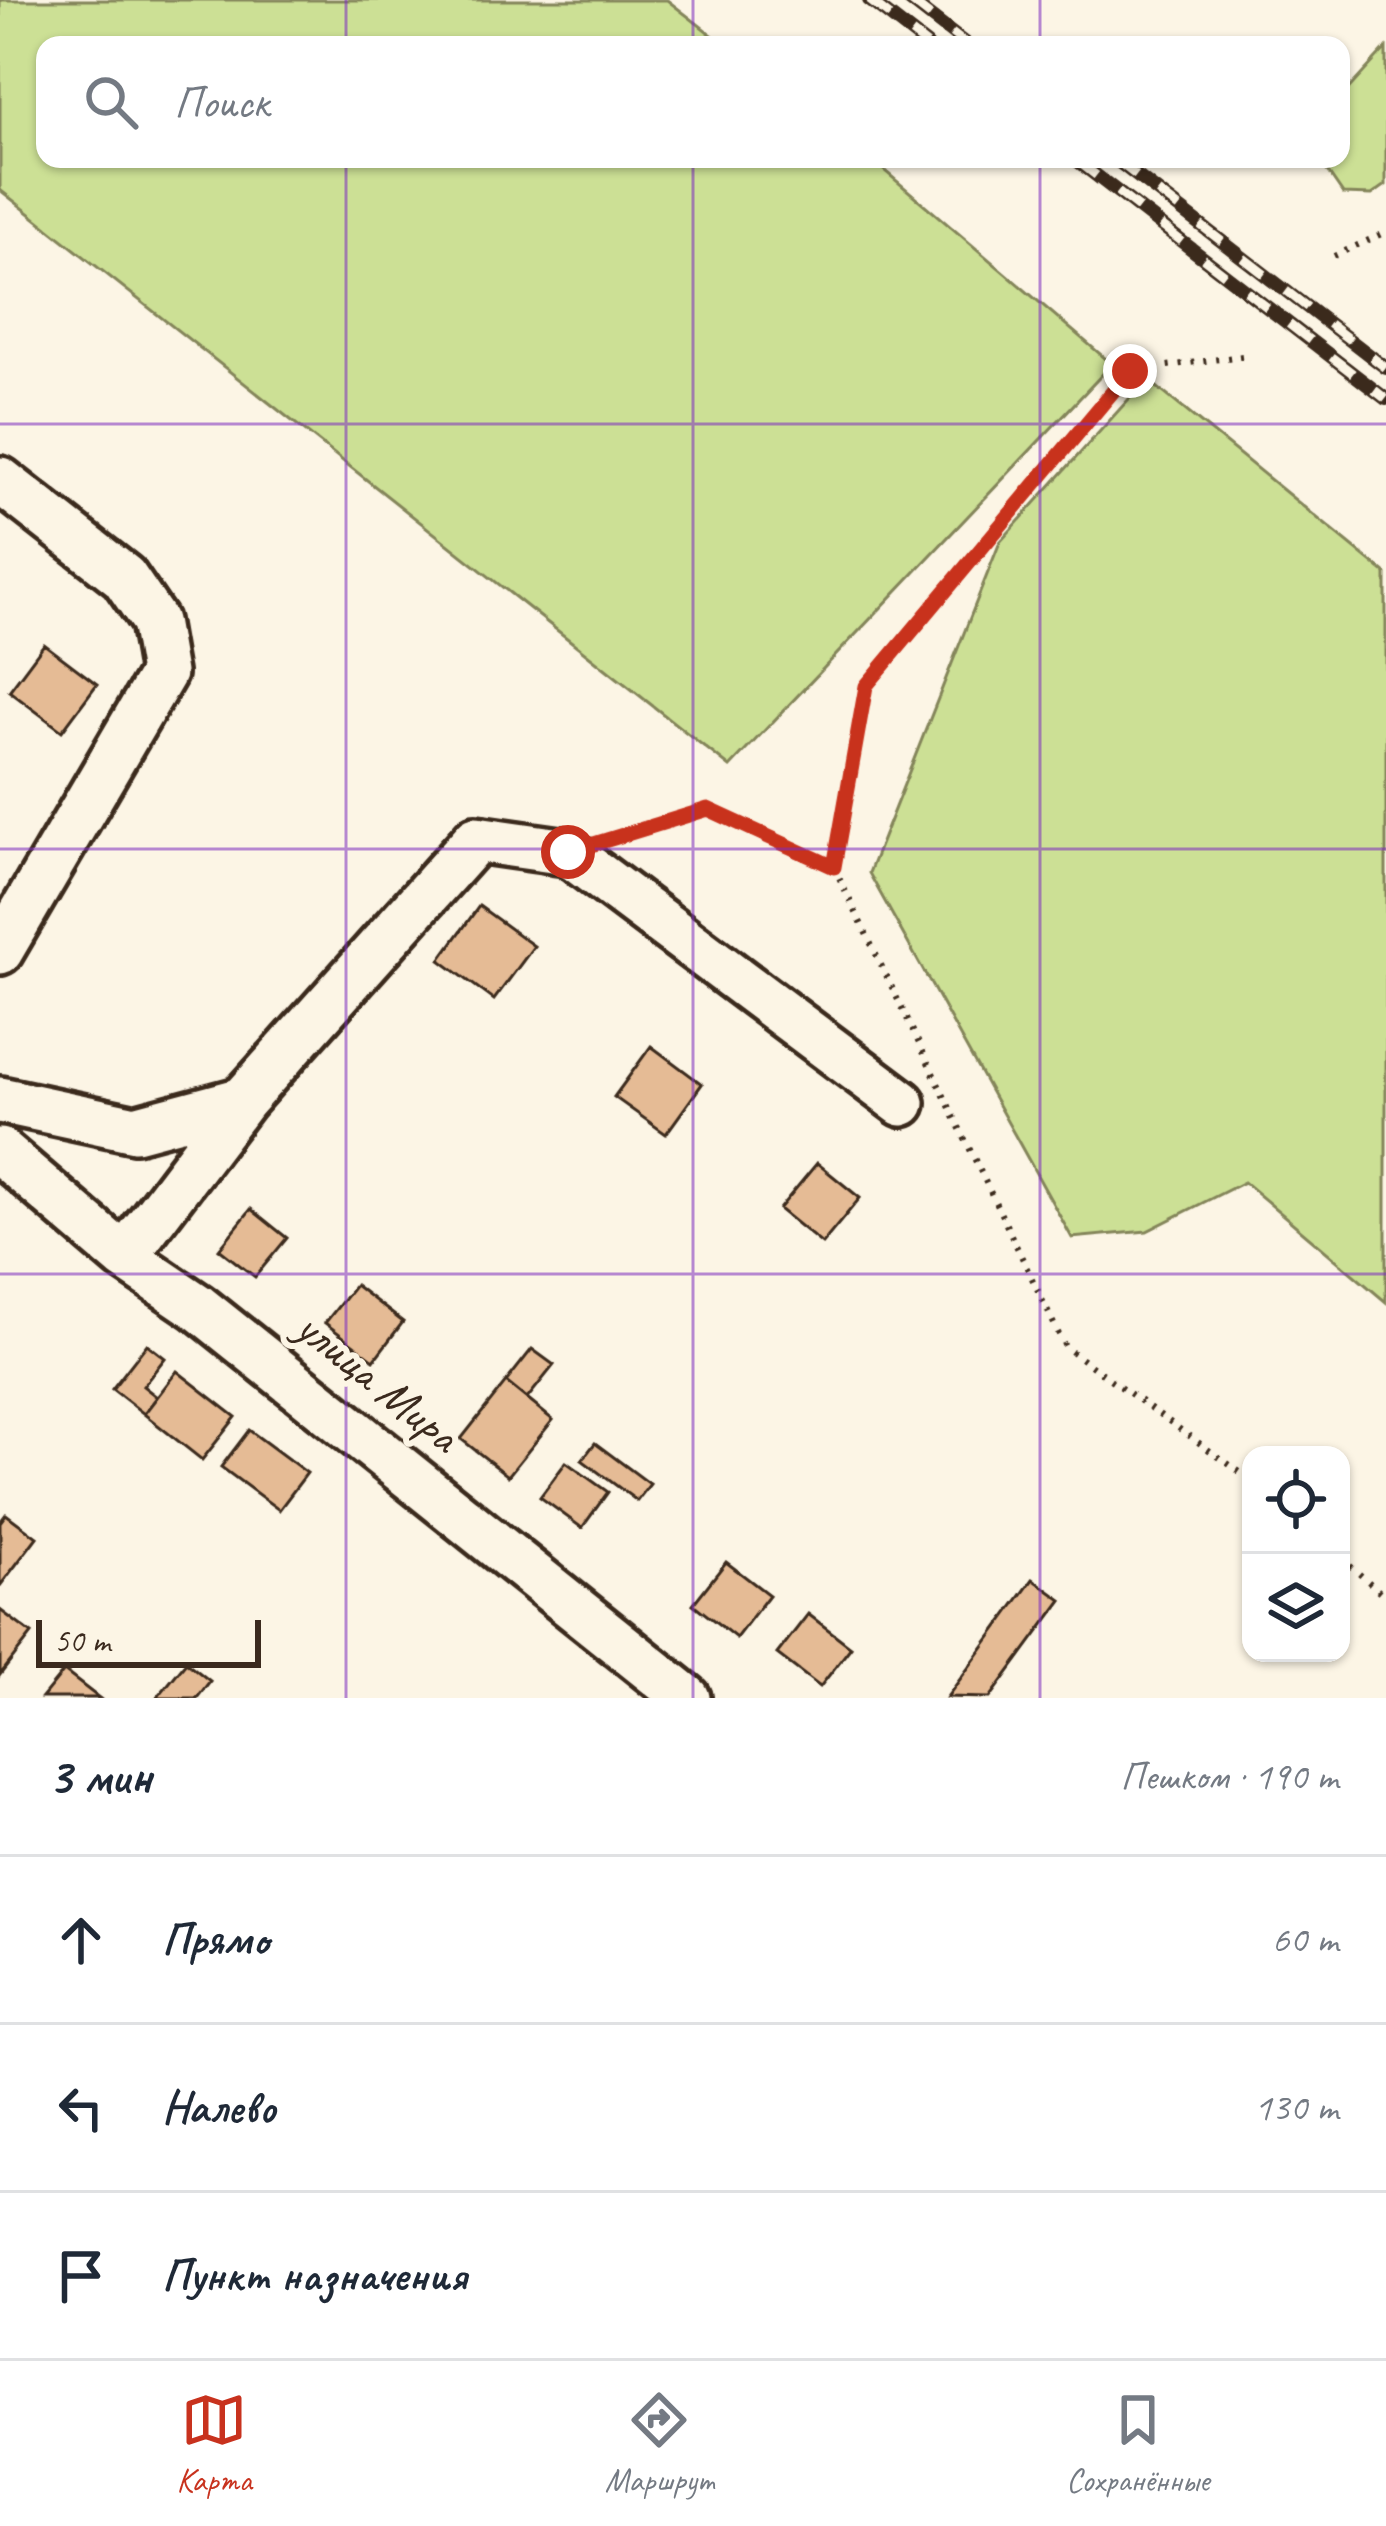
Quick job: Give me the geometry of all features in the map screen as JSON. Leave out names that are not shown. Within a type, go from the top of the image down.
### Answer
[{"type":"street","points":[[0,480],[124,577],[154,621],[163,673],[0,951]]},
{"type":"street","points":[[124,1258],[243,1100],[476,839],[568,852],[902,1103]]},
{"type":"street","points":[[0,1100],[134,1129],[243,1100]]},
{"type":"street","name":"улица Мира","points":[[0,1150],[124,1258],[198,1307],[687,1698]]},
{"type":"path","points":[[1334,256],[1386,232]]},
{"type":"path","points":[[1241,356],[1130,371],[866,686],[834,867],[1065,1347],[1242,1474]]},
{"type":"path","points":[[568,852],[708,809],[834,867]]},
{"type":"path","points":[[1350,1566],[1386,1598]]},
{"type":"green space","points":[[0,0],[667,0],[713,36],[36,36],[36,168],[882,168],[1112,364],[730,767],[0,190]]},
{"type":"green space","points":[[1386,48],[1386,185],[1372,195],[1343,194],[1325,168],[1350,168],[1350,87]]},
{"type":"green space","points":[[1147,379],[1386,574],[1386,1302],[1244,1182],[1147,1231],[1072,1238],[869,873],[1000,542]]},
{"type":"building","points":[[44,644],[97,684],[62,731],[9,691]]},
{"type":"building","points":[[479,906],[534,946],[494,1000],[440,960]]},
{"type":"building","points":[[651,1046],[702,1084],[666,1134],[614,1097]]},
{"type":"building","points":[[817,1163],[860,1198],[822,1244],[779,1209]]},
{"type":"building","points":[[251,1209],[287,1238],[255,1277],[219,1249]]},
{"type":"building","points":[[355,1285],[403,1322],[374,1360],[325,1323]]},
{"type":"building","points":[[147,1344],[165,1358],[143,1386],[157,1397],[144,1414],[112,1389]]},
{"type":"building","points":[[532,1349],[554,1365],[527,1399],[506,1382]]},
{"type":"building","points":[[177,1371],[236,1417],[202,1460],[144,1414]]},
{"type":"building","points":[[506,1382],[553,1420],[508,1476],[461,1439]]},
{"type":"building","points":[[249,1430],[307,1473],[279,1510],[221,1467]]},
{"type":"building","points":[[595,1443],[650,1484],[637,1501],[582,1460]]},
{"type":"building","points":[[566,1462],[608,1492],[582,1528],[540,1497]]},
{"type":"building","points":[[6,1514],[37,1537],[0,1586],[0,1522]]},
{"type":"building","points":[[726,1562],[769,1595],[736,1638],[693,1604]]},
{"type":"building","points":[[1033,1579],[1062,1600],[990,1698],[947,1697]]},
{"type":"building","points":[[0,1610],[32,1634],[0,1675]]},
{"type":"building","points":[[808,1614],[851,1647],[820,1687],[777,1654]]},
{"type":"building","points":[[186,1662],[210,1681],[197,1698],[157,1698]]},
{"type":"building","points":[[64,1671],[99,1698],[42,1698]]},
{"type":"railway","points":[[869,0],[915,36]]},
{"type":"railway","points":[[909,0],[955,36]]},
{"type":"railway","points":[[1087,168],[1386,399]]},
{"type":"railway","points":[[1127,168],[1386,368]]},
{"type":"route","points":[[568,852],[708,809],[834,867],[866,686],[1130,371]]}]
